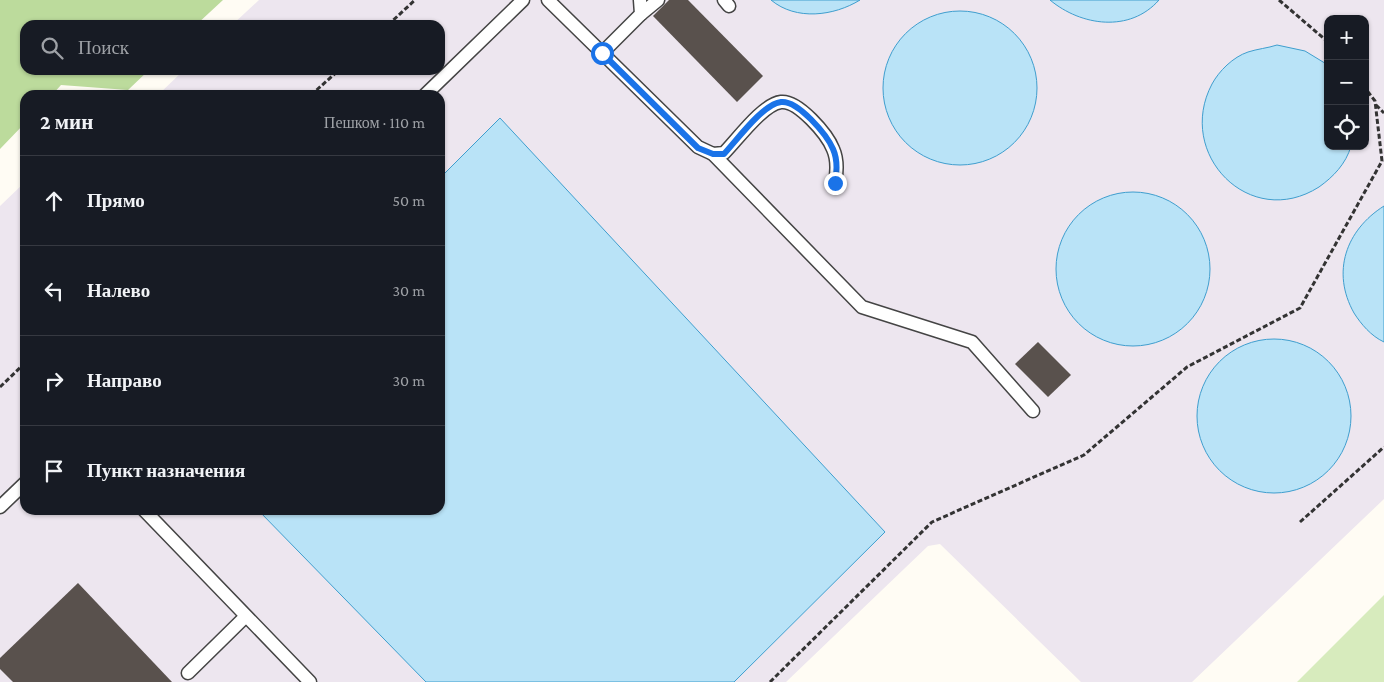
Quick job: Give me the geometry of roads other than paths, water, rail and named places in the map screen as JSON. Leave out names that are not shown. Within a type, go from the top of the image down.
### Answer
[{"type":"lane","points":[[430,90],[523,0]]},
{"type":"lane","points":[[548,0],[698,148],[713,154],[724,154],[764,110],[780,102],[791,103],[823,131],[834,150],[837,168],[835,183]]},
{"type":"lane","points":[[640,0],[641,14]]},
{"type":"lane","points":[[602,53],[641,14],[658,0]]},
{"type":"lane","points":[[713,154],[862,307],[972,342],[1033,411]]},
{"type":"lane","points":[[0,507],[20,488]]},
{"type":"lane","points":[[149,515],[245,617],[310,682]]},
{"type":"lane","points":[[188,673],[245,617]]},
{"type":"water","points":[[771,0],[860,0],[839,10],[815,14],[792,11],[781,7]]},
{"type":"water","points":[[1050,0],[1159,0],[1147,11],[1134,18],[1105,22],[1076,16]]},
{"type":"water","points":[[960,11],[989,17],[1003,24],[1014,34],[1024,45],[1031,59],[1037,88],[1031,117],[1024,131],[1014,142],[1003,152],[989,159],[960,165],[931,159],[917,152],[906,142],[896,131],[889,117],[883,88],[889,59],[896,45],[906,34],[917,24],[931,17]]},
{"type":"water","points":[[1277,45],[1305,51],[1324,63],[1324,150],[1350,150],[1346,159],[1329,179],[1319,187],[1293,198],[1268,199],[1245,192],[1226,178],[1211,159],[1203,136],[1203,110],[1212,84],[1227,65],[1237,57],[1248,52]]},
{"type":"water","points":[[500,118],[885,532],[734,682],[426,682],[263,515],[445,515],[445,173]]},
{"type":"water","points":[[1133,192],[1162,198],[1176,205],[1187,215],[1197,226],[1204,240],[1210,269],[1204,298],[1197,312],[1187,323],[1176,333],[1162,340],[1133,346],[1104,340],[1090,333],[1079,323],[1069,312],[1062,298],[1056,269],[1062,240],[1069,226],[1079,215],[1090,205],[1104,198]]},
{"type":"water","points":[[1384,206],[1384,342],[1367,329],[1354,313],[1347,298],[1343,267],[1346,253],[1360,227]]},
{"type":"water","points":[[1274,339],[1303,345],[1317,352],[1328,362],[1338,373],[1345,387],[1351,416],[1345,445],[1338,459],[1328,470],[1317,480],[1303,487],[1274,493],[1245,487],[1231,480],[1220,470],[1210,459],[1203,445],[1197,416],[1203,387],[1210,373],[1220,362],[1231,352],[1245,345]]}]
